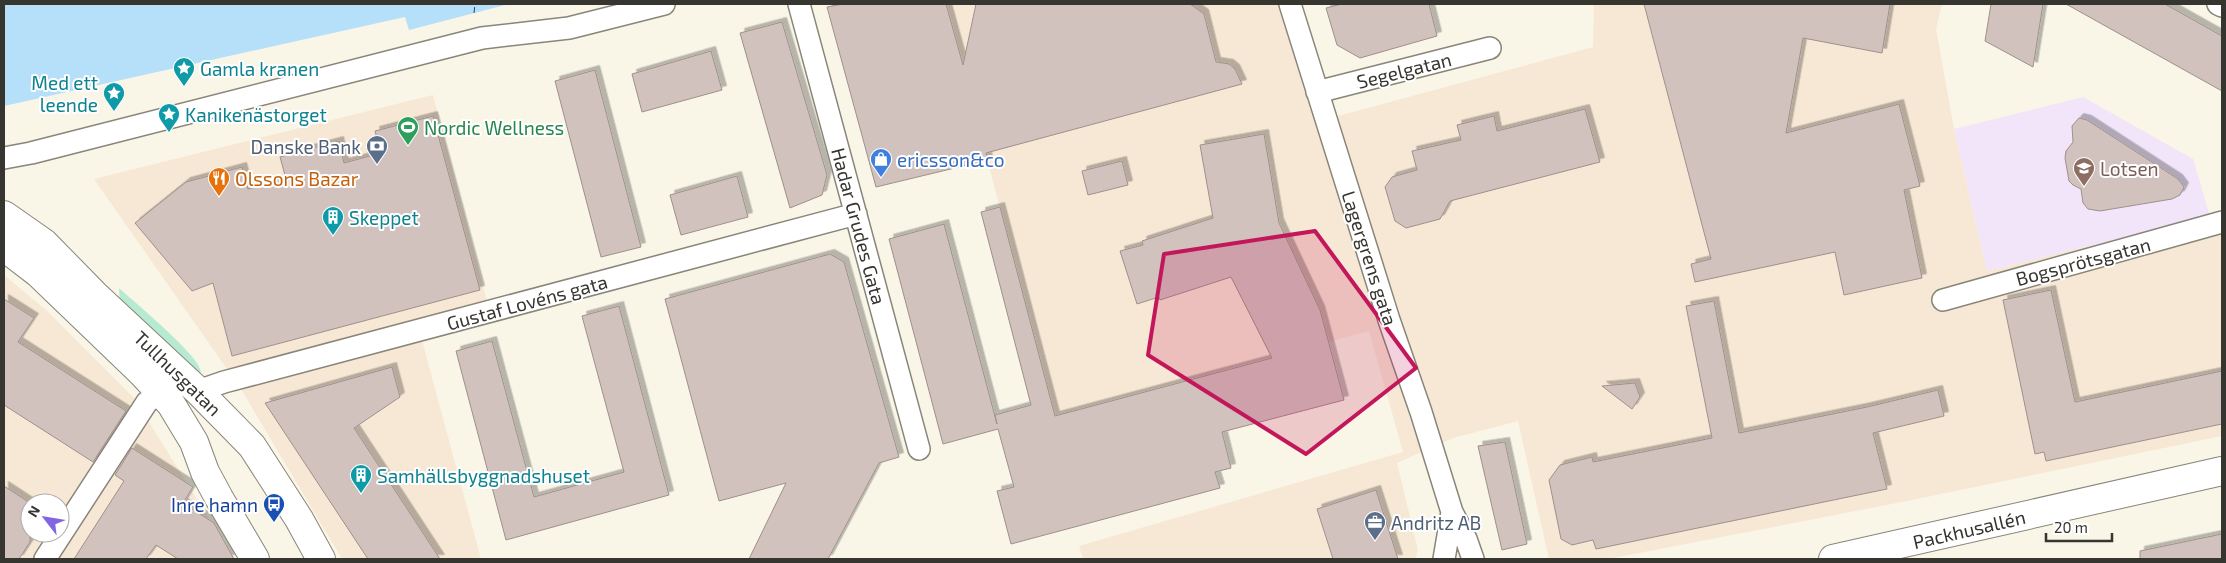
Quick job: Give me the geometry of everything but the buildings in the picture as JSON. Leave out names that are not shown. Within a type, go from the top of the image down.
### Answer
[{"type":"street","points":[[10,157],[482,38],[569,28],[664,4]]},
{"type":"street","name":"Hadar Grudes Gata","points":[[799,4],[919,449]]},
{"type":"street","name":"Lagergrens gata","points":[[1290,4],[1388,320],[1421,412],[1452,512],[1466,539],[1473,559]]},
{"type":"street","points":[[2218,4],[2222,6]]},
{"type":"street","name":"Segelgatan","points":[[1317,92],[1490,48]]},
{"type":"street","name":"Gustaf Lovéns gata","points":[[198,391],[224,382],[856,214]]},
{"type":"street","name":"Tullhusgatan","points":[[4,215],[44,243],[96,296],[198,391],[252,446],[299,519],[321,559]]},
{"type":"street","name":"Bogsprötsgatan","points":[[1943,300],[2222,222]]},
{"type":"street","name":"Tullhusgatan","points":[[4,247],[38,272],[171,404],[194,442],[204,472],[255,559]]},
{"type":"street","points":[[45,559],[148,402],[161,392]]},
{"type":"street","name":"Packhusallén","points":[[1834,559],[2222,471]]},
{"type":"street","points":[[1444,559],[1444,547],[1452,512]]},
{"type":"highlighted area","points":[[1315,231],[1416,368],[1306,454],[1148,355],[1164,254]]},
{"type":"shaded area","points":[[946,4],[1280,4],[1316,122],[1593,47],[1594,4],[1942,4],[1936,29],[1954,129],[1987,271],[2222,212],[2222,436],[1907,501],[1608,559],[1549,559],[1518,421],[1453,438],[1397,463],[1418,550],[1415,559],[1083,559],[1079,546],[1403,452],[1369,331],[1055,416]]},
{"type":"shaded area","points":[[433,95],[488,306],[417,322],[481,559],[342,559],[241,389],[94,179]]},
{"type":"shaded area","name":"Lotsen","points":[[2083,97],[2193,159],[2210,216],[1987,271],[1954,129]]},
{"type":"shaded area","points":[[4,275],[46,310],[134,398],[234,559],[4,559]]},
{"type":"green space","points":[[119,288],[179,342],[198,364],[201,372],[198,374],[120,305]]},
{"type":"water","points":[[4,4],[509,4],[409,30],[405,17],[4,106]]},
{"type":"ferry route","points":[[474,13],[475,4]]},
{"type":"place","name":"Gamla kranen","points":[[184,87]]},
{"type":"place","name":"Med ett leende","points":[[114,112]]},
{"type":"place","name":"Kanikenästorget","points":[[169,133]]},
{"type":"place","name":"Nordic Wellness","points":[[408,146]]},
{"type":"place","name":"Danske Bank","points":[[377,165]]},
{"type":"place","name":"ericsson&co","points":[[881,178]]},
{"type":"place","name":"Lotsen","points":[[2084,187]]},
{"type":"place","name":"Olssons Bazar","points":[[219,197]]},
{"type":"place","name":"Skeppet","points":[[333,236]]},
{"type":"place","name":"Samhällsbyggnadshuset","points":[[361,494]]},
{"type":"place","name":"Inre hamn","points":[[274,523]]},
{"type":"place","name":"Andritz AB","points":[[1375,541]]}]
